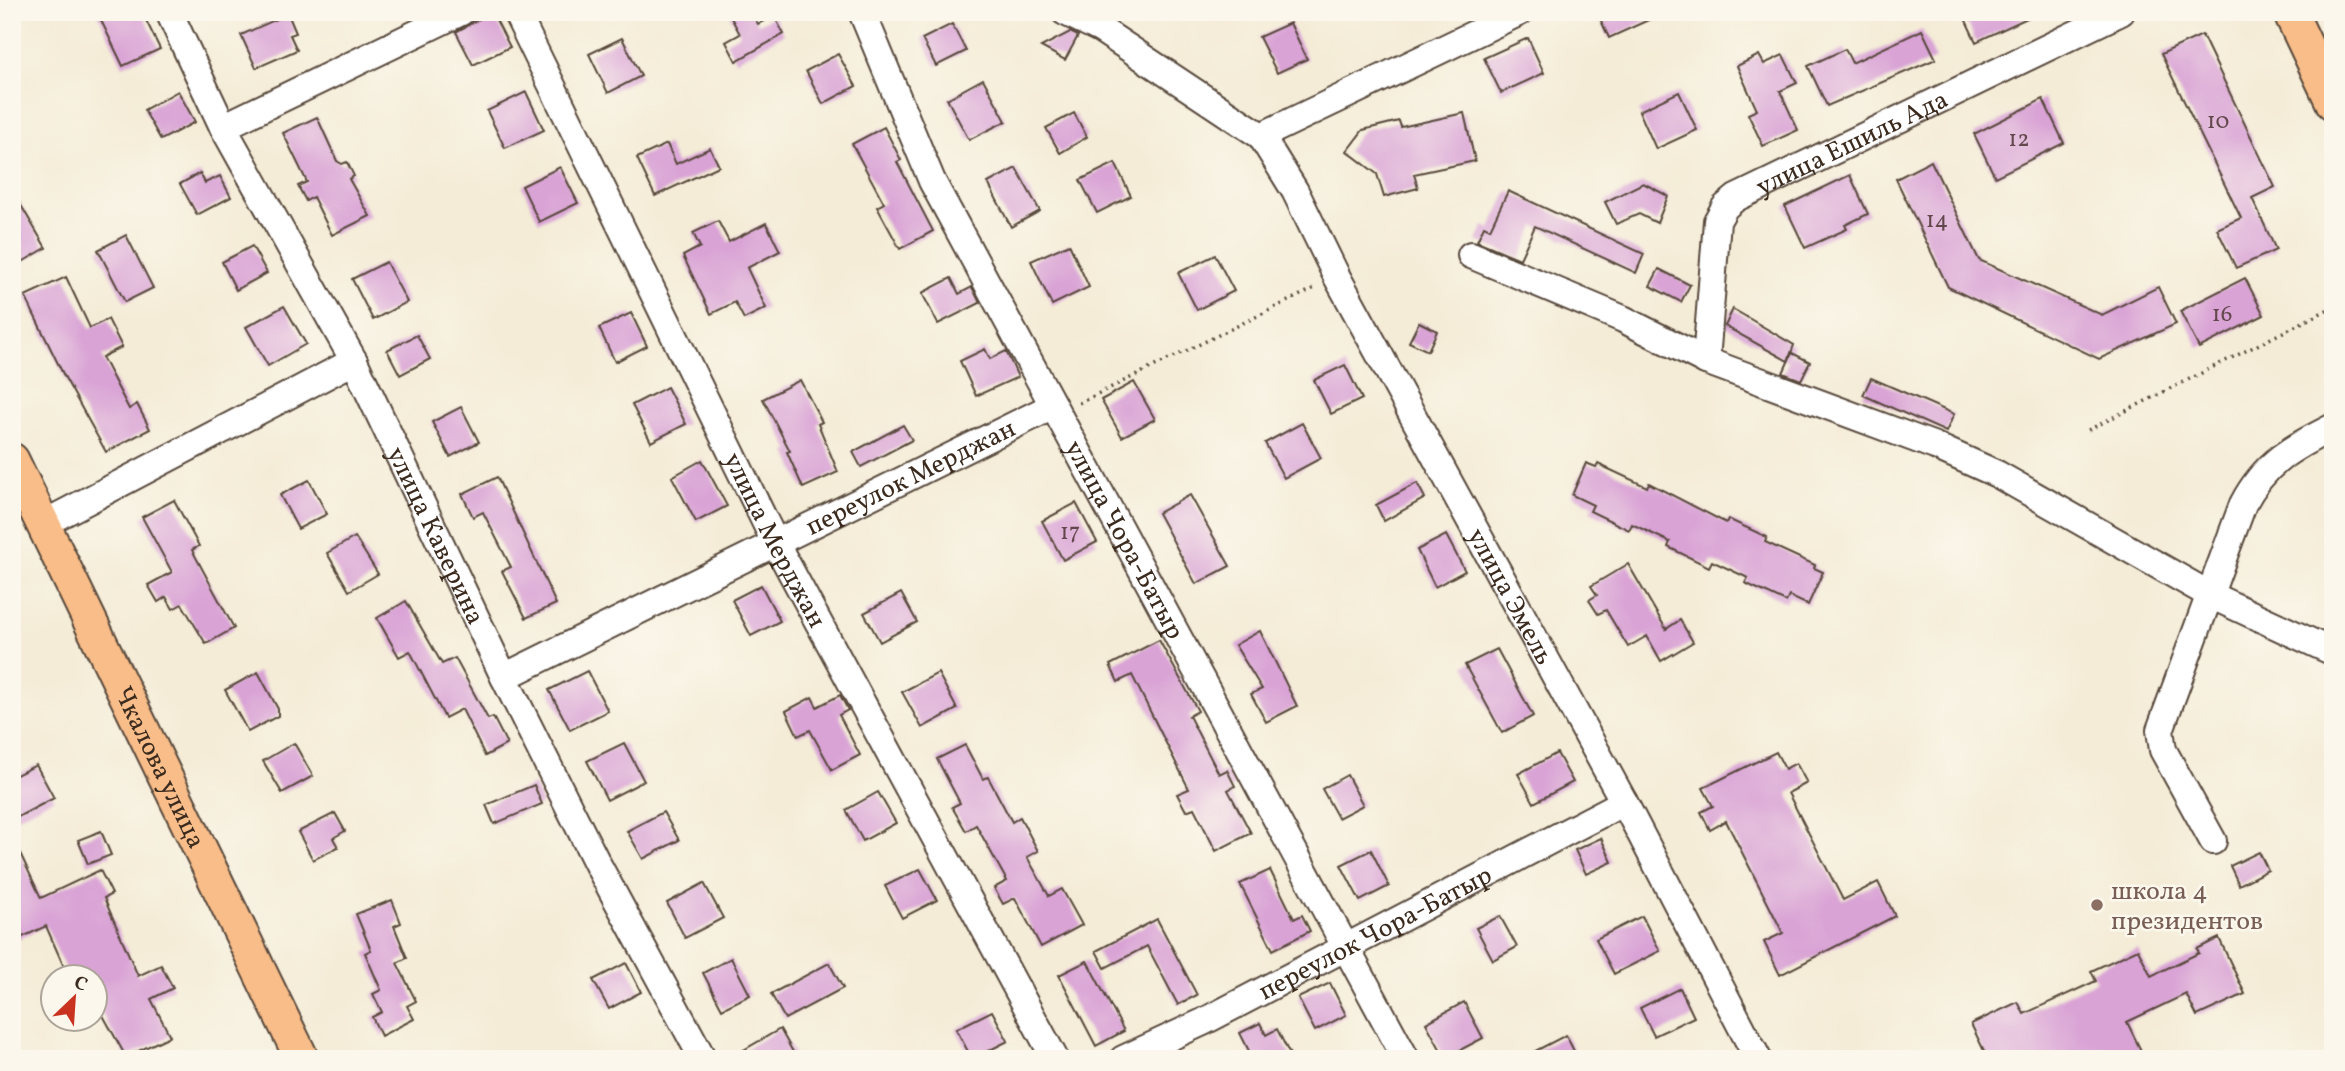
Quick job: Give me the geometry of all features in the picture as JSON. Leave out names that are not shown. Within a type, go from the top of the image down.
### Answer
[{"type":"main road","points":[[2290,12],[2333,103]]},
{"type":"main road","name":"Чкалова улица","points":[[15,471],[45,523],[302,1059]]},
{"type":"street","name":"улица Каверина","points":[[169,12],[223,127],[355,361],[504,677],[598,865],[704,1059]]},
{"type":"street","points":[[223,127],[461,12]]},
{"type":"street","name":"улица Мерджан","points":[[516,12],[776,544],[1055,1059]]},
{"type":"street","name":"улица Чора-Батыр","points":[[862,12],[932,181],[1406,1059]]},
{"type":"street","points":[[1065,12],[1111,36],[1261,136],[1520,12]]},
{"type":"street","name":"улица Ешиль Ада","points":[[1706,360],[1717,221],[1725,206],[1736,198],[2121,12]]},
{"type":"street","name":"улица Эмель","points":[[1261,136],[1295,191],[1337,277],[1624,802],[1758,1059]]},
{"type":"street","points":[[1471,255],[1623,319],[1706,360],[1935,446],[1997,474],[2210,595],[2333,652]]},
{"type":"street","points":[[45,523],[355,361]]},
{"type":"street","name":"переулок Мерджан","points":[[504,677],[1056,410]]},
{"type":"street","points":[[2213,841],[2163,750],[2160,730],[2243,504],[2256,479],[2274,461],[2333,427]]},
{"type":"street","name":"переулок Чора-Батыр","points":[[1123,1059],[1203,1022],[1624,802]]},
{"type":"path","points":[[1056,410],[1337,277]]},
{"type":"path","points":[[2088,430],[2333,307]]},
{"type":"building","points":[[97,12],[142,12],[160,49],[123,66]]},
{"type":"building","points":[[492,12],[510,47],[473,65],[456,32]]},
{"type":"building","points":[[728,12],[751,12],[758,24],[774,16],[784,34],[736,61],[726,42],[740,34]]},
{"type":"building","points":[[1597,12],[1666,12],[1609,38]]},
{"type":"building","points":[[1962,12],[2040,12],[1976,42]]},
{"type":"building","points":[[288,14],[296,33],[290,35],[297,50],[256,68],[241,35]]},
{"type":"building","points":[[1290,23],[1307,59],[1277,73],[1259,37]]},
{"type":"building","points":[[952,24],[966,51],[936,66],[922,39]]},
{"type":"building","points":[[1922,30],[1936,59],[1827,106],[1808,66],[1845,49],[1852,63]]},
{"type":"building","points":[[1070,32],[1078,36],[1065,60],[1041,47]]},
{"type":"building","points":[[2202,35],[2275,187],[2252,198],[2276,250],[2236,268],[2217,229],[2241,218],[2161,54]]},
{"type":"building","points":[[622,38],[641,76],[608,93],[589,54]]},
{"type":"building","points":[[1528,38],[1544,73],[1501,93],[1484,58]]},
{"type":"building","points":[[838,54],[856,86],[823,104],[806,71]]},
{"type":"building","points":[[1759,55],[1764,64],[1783,55],[1797,83],[1780,91],[1798,130],[1763,146],[1748,114],[1757,110],[1737,66]]},
{"type":"building","points":[[983,79],[1006,121],[969,140],[947,99]]},
{"type":"building","points":[[178,91],[195,122],[161,140],[144,110]]},
{"type":"building","points":[[526,92],[544,130],[505,148],[487,111]]},
{"type":"building","points":[[1679,92],[1697,130],[1656,149],[1639,111]]},
{"type":"building","points":[[2043,99],[2064,143],[1995,177],[1974,134]]},
{"type":"building","points":[[1074,113],[1087,137],[1060,153],[1046,128]]},
{"type":"building","points":[[1464,113],[1475,161],[1414,174],[1418,188],[1384,197],[1377,174],[1347,151],[1363,130],[1399,121],[1401,127]]},
{"type":"building","points":[[317,117],[337,161],[342,164],[347,162],[354,176],[349,179],[370,216],[332,235],[313,197],[306,201],[298,186],[307,182],[283,133]]},
{"type":"building","points":[[884,127],[901,160],[897,162],[933,231],[900,249],[877,207],[884,203],[852,144]]},
{"type":"building","points":[[667,144],[676,164],[710,148],[719,166],[655,196],[637,158]]},
{"type":"building","points":[[1931,161],[1979,260],[2102,315],[2158,287],[2176,324],[2099,359],[1948,287],[1896,179]]},
{"type":"building","points":[[1115,163],[1131,196],[1097,213],[1080,180]]},
{"type":"building","points":[[560,167],[578,203],[539,222],[522,186]]},
{"type":"building","points":[[1016,168],[1040,211],[1011,227],[988,183]]},
{"type":"building","points":[[200,173],[205,183],[220,176],[231,197],[197,215],[180,184]]},
{"type":"building","points":[[1850,175],[1868,214],[1845,225],[1847,229],[1805,248],[1785,206]]},
{"type":"building","points":[[1643,183],[1668,196],[1657,223],[1639,214],[1616,224],[1605,202]]},
{"type":"building","points":[[12,190],[46,248],[12,268]]},
{"type":"building","points":[[1508,191],[1644,254],[1636,273],[1535,226],[1520,259],[1477,241],[1484,226],[1490,229]]},
{"type":"building","points":[[718,221],[729,242],[766,223],[780,251],[747,268],[766,308],[744,319],[735,302],[711,314],[683,256],[700,247],[693,233]]},
{"type":"building","points":[[126,235],[153,288],[125,302],[98,250]]},
{"type":"building","points":[[1069,244],[1089,287],[1052,305],[1031,261]]},
{"type":"building","points":[[252,246],[267,273],[236,290],[222,262]]},
{"type":"building","points":[[1215,255],[1234,291],[1197,310],[1178,273]]},
{"type":"building","points":[[386,262],[407,302],[373,320],[352,279]]},
{"type":"building","points":[[1659,269],[1690,285],[1681,302],[1650,286]]},
{"type":"building","points":[[66,277],[90,328],[108,319],[122,347],[102,357],[129,409],[137,404],[150,429],[106,452],[64,376],[25,296]]},
{"type":"building","points":[[951,278],[959,294],[972,287],[980,303],[938,324],[922,293]]},
{"type":"building","points":[[2245,278],[2264,315],[2199,348],[2180,311]]},
{"type":"building","points":[[284,306],[306,344],[268,366],[246,327]]},
{"type":"building","points":[[1733,309],[1794,345],[1788,361],[1725,326]]},
{"type":"building","points":[[631,313],[647,346],[615,362],[599,328]]},
{"type":"building","points":[[1419,322],[1437,331],[1428,351],[1409,342]]},
{"type":"building","points":[[417,335],[430,359],[400,375],[387,350]]},
{"type":"building","points":[[985,349],[990,359],[1006,351],[1018,377],[976,396],[960,361]]},
{"type":"building","points":[[1792,353],[1810,362],[1801,380],[1783,373]]},
{"type":"building","points":[[1345,365],[1362,399],[1331,414],[1314,380]]},
{"type":"building","points":[[1871,378],[1954,414],[1946,432],[1863,395]]},
{"type":"building","points":[[800,380],[822,422],[818,424],[838,472],[803,488],[787,452],[790,451],[763,399]]},
{"type":"building","points":[[1134,382],[1155,419],[1122,437],[1101,400]]},
{"type":"building","points":[[667,387],[686,424],[651,442],[632,405]]},
{"type":"building","points":[[461,407],[479,442],[450,457],[432,422]]},
{"type":"building","points":[[1302,423],[1321,458],[1284,478],[1265,443]]},
{"type":"building","points":[[903,425],[912,440],[861,467],[853,452]]},
{"type":"building","points":[[702,460],[727,506],[696,522],[672,477]]},
{"type":"building","points":[[1586,463],[1596,467],[1598,464],[1647,487],[1649,483],[1726,523],[1728,519],[1767,537],[1765,542],[1815,565],[1814,568],[1823,572],[1808,605],[1789,596],[1786,602],[1745,583],[1748,578],[1712,561],[1709,567],[1668,547],[1670,542],[1632,524],[1629,530],[1590,511],[1593,505],[1572,495]]},
{"type":"building","points":[[497,477],[556,604],[526,618],[502,571],[511,567],[483,512],[473,517],[462,494]]},
{"type":"building","points":[[309,480],[327,514],[298,529],[280,495]]},
{"type":"building","points":[[1417,483],[1425,498],[1384,521],[1376,505]]},
{"type":"building","points":[[1190,495],[1230,566],[1196,584],[1158,513]]},
{"type":"building","points":[[174,500],[199,546],[192,550],[234,628],[206,644],[182,604],[173,609],[166,597],[158,602],[148,585],[172,572],[142,517]]},
{"type":"building","points":[[1076,503],[1097,542],[1063,560],[1042,521]]},
{"type":"building","points":[[1446,535],[1465,571],[1435,587],[1417,550]]},
{"type":"building","points":[[355,537],[378,574],[349,591],[327,553]]},
{"type":"building","points":[[1628,564],[1666,629],[1680,620],[1693,642],[1661,661],[1647,636],[1628,647],[1606,610],[1598,614],[1589,600],[1597,595],[1591,586]]},
{"type":"building","points":[[761,585],[780,621],[751,636],[732,600]]},
{"type":"building","points":[[901,593],[917,622],[880,642],[864,613]]},
{"type":"building","points":[[406,601],[442,664],[455,658],[488,719],[493,717],[507,744],[485,756],[462,709],[445,718],[410,651],[399,657],[377,618]]},
{"type":"building","points":[[1260,631],[1297,706],[1266,722],[1251,694],[1262,689],[1235,645]]},
{"type":"building","points":[[1159,640],[1198,711],[1189,716],[1219,774],[1227,770],[1235,786],[1228,790],[1251,833],[1216,851],[1194,808],[1186,811],[1177,794],[1189,789],[1132,675],[1118,682],[1110,665]]},
{"type":"building","points":[[1497,649],[1533,716],[1502,733],[1465,665]]},
{"type":"building","points":[[587,671],[608,711],[570,730],[549,690]]},
{"type":"building","points":[[258,672],[278,709],[278,716],[248,732],[225,690]]},
{"type":"building","points":[[938,673],[957,709],[922,728],[902,692]]},
{"type":"building","points":[[840,695],[848,710],[839,715],[860,755],[832,770],[810,730],[798,736],[786,711],[812,697],[817,707]]},
{"type":"building","points":[[294,743],[313,776],[282,793],[263,761]]},
{"type":"building","points":[[624,743],[644,781],[607,800],[587,761]]},
{"type":"building","points":[[965,745],[983,779],[988,777],[1012,822],[1020,817],[1038,851],[1027,857],[1049,896],[1062,889],[1082,925],[1041,947],[1015,898],[1003,904],[994,888],[1007,881],[976,825],[966,831],[952,807],[960,803],[937,759]]},
{"type":"building","points":[[1776,752],[1785,769],[1796,763],[1807,783],[1788,793],[1843,900],[1878,882],[1895,916],[1780,975],[1764,942],[1783,933],[1726,821],[1710,830],[1701,812],[1713,806],[1703,788]]},
{"type":"building","points":[[1557,753],[1573,782],[1534,803],[1518,774]]},
{"type":"building","points":[[36,765],[54,798],[12,820],[12,777]]},
{"type":"building","points":[[1347,775],[1363,805],[1338,818],[1322,789]]},
{"type":"building","points":[[534,785],[542,804],[494,824],[486,805]]},
{"type":"building","points":[[878,792],[896,823],[863,841],[846,810]]},
{"type":"building","points":[[663,812],[679,840],[643,859],[627,831]]},
{"type":"building","points":[[335,813],[345,831],[333,838],[338,847],[313,860],[298,832]]},
{"type":"building","points":[[101,831],[111,855],[88,864],[78,840]]},
{"type":"building","points":[[12,836],[41,898],[100,870],[112,894],[104,898],[138,976],[161,965],[173,988],[151,999],[170,1036],[126,1057],[108,1024],[108,962],[62,962],[46,926],[12,942]]},
{"type":"building","points":[[1601,838],[1612,862],[1586,874],[1575,850]]},
{"type":"building","points":[[1371,850],[1389,886],[1360,901],[1341,865]]},
{"type":"building","points":[[2259,852],[2268,870],[2239,885],[2230,866]]},
{"type":"building","points":[[920,869],[937,900],[902,918],[885,886]]},
{"type":"building","points":[[1270,870],[1294,919],[1302,915],[1310,931],[1273,950],[1240,884]]},
{"type":"building","points":[[704,883],[723,918],[685,938],[667,903]]},
{"type":"building","points":[[392,900],[401,923],[394,926],[407,958],[397,963],[416,1001],[407,1006],[414,1019],[381,1036],[372,1017],[382,1012],[373,994],[381,990],[365,953],[371,950],[356,914]]},
{"type":"building","points":[[1500,916],[1517,947],[1493,960],[1476,928]]},
{"type":"building","points":[[1642,916],[1660,951],[1614,974],[1596,939]]},
{"type":"building","points":[[1157,919],[1197,995],[1178,1005],[1147,946],[1105,968],[1096,951]]},
{"type":"building","points":[[2219,938],[2245,994],[2197,1016],[2186,994],[2127,1022],[2145,1059],[1988,1059],[1971,1024],[2018,1002],[2024,1014],[2096,981],[2091,971],[2138,949],[2151,976],[2199,953],[2197,949]]},
{"type":"building","points":[[731,958],[750,995],[722,1009],[703,973]]},
{"type":"building","points":[[1087,961],[1124,1031],[1096,1046],[1059,975]]},
{"type":"building","points":[[626,963],[641,992],[609,1009],[593,980]]},
{"type":"building","points":[[829,963],[843,988],[785,1019],[771,994]]},
{"type":"building","points":[[1330,983],[1346,1015],[1315,1031],[1298,998]]},
{"type":"building","points":[[1680,988],[1694,1017],[1654,1036],[1640,1008]]},
{"type":"building","points":[[1464,1002],[1483,1038],[1445,1058],[1426,1023]]},
{"type":"building","points":[[992,1011],[1008,1041],[972,1059],[956,1029]]},
{"type":"building","points":[[1260,1023],[1266,1035],[1277,1029],[1292,1059],[1253,1059],[1240,1033]]},
{"type":"building","points":[[780,1029],[797,1059],[728,1059]]},
{"type":"building","points":[[1566,1035],[1578,1059],[1520,1059]]},
{"type":"place","name":"школа 4 президентов","points":[[2097,905]]}]
